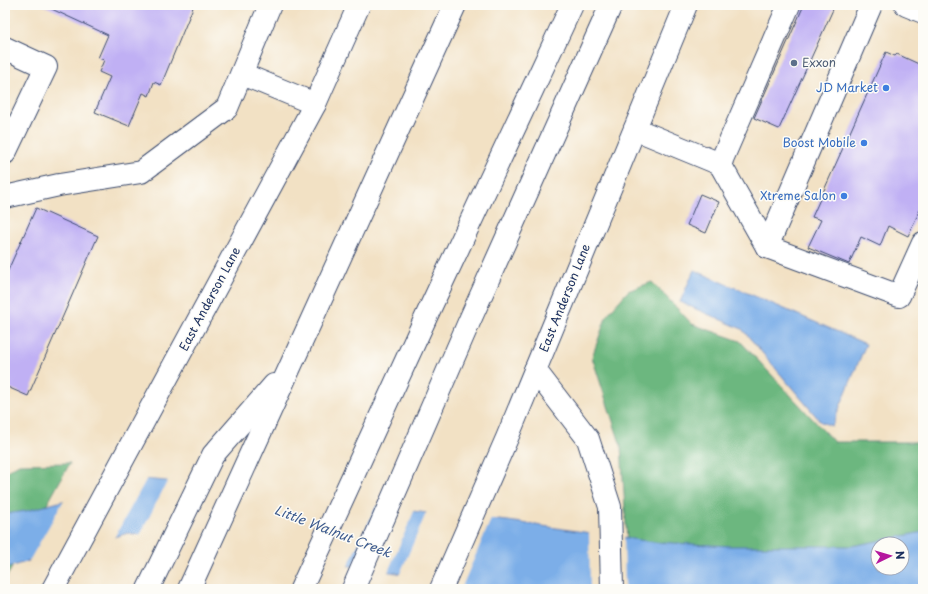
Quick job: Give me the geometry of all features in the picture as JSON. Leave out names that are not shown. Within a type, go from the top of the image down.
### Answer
[{"type":"main road","points":[[5,197],[59,185],[141,172],[227,108],[270,5]]},
{"type":"main road","name":"East Anderson Lane","points":[[53,589],[315,104],[359,5]]},
{"type":"main road","points":[[190,589],[455,5]]},
{"type":"main road","points":[[301,589],[572,5]]},
{"type":"main road","points":[[353,589],[469,322],[611,5]]},
{"type":"main road","name":"East Anderson Lane","points":[[441,589],[507,438],[686,5]]},
{"type":"main road","points":[[720,164],[789,5]]},
{"type":"main road","points":[[767,247],[871,5]]},
{"type":"main road","points":[[906,5],[923,12]]},
{"type":"main road","points":[[5,48],[46,67],[5,153]]},
{"type":"main road","points":[[242,74],[315,104]]},
{"type":"main road","points":[[635,129],[720,164],[767,247],[898,296],[923,243]]},
{"type":"main road","points":[[148,589],[213,455],[289,369]]},
{"type":"main road","points":[[535,370],[588,439],[610,507],[612,589]]},
{"type":"green space","points":[[652,282],[692,324],[740,341],[834,442],[923,442],[923,589],[630,589],[621,446],[592,357],[607,315],[628,291]]},
{"type":"green space","points":[[70,463],[5,580],[5,472],[19,464]]},
{"type":"water","points":[[694,270],[866,344],[832,426],[821,422],[742,329],[680,302]]},
{"type":"water","name":"Little Walnut Creek","points":[[143,479],[259,489],[427,513],[508,521],[653,542],[730,546],[852,546],[870,542],[870,576],[910,576],[910,536],[903,536],[923,532],[923,585],[913,589],[451,589],[397,573],[128,533],[5,568],[5,514],[26,511]]},
{"type":"pier","points":[[147,478],[113,540],[28,563],[65,498]]},
{"type":"pier","points":[[168,480],[259,487],[377,504],[347,568],[139,537]]},
{"type":"pier","points":[[380,504],[415,509],[387,574],[352,569]]},
{"type":"pier","points":[[427,511],[492,517],[461,589],[444,589],[399,576]]},
{"type":"pier","points":[[589,530],[624,536],[625,589],[590,589]]},
{"type":"building","points":[[43,5],[194,5],[161,85],[154,82],[149,96],[143,93],[129,126],[95,112],[110,77],[99,72],[104,60],[98,58],[108,35]]},
{"type":"building","name":"Exxon","points":[[804,5],[835,5],[779,129],[754,118]]},
{"type":"building","points":[[886,52],[895,56],[897,54],[923,66],[923,203],[908,236],[888,226],[880,246],[861,237],[849,264],[808,247],[821,220],[812,217]]},
{"type":"building","points":[[700,194],[719,202],[706,233],[687,225]]},
{"type":"building","points":[[36,208],[98,236],[28,396],[5,386],[5,277]]},
{"type":"place","name":"Exxon","points":[[794,63]]},
{"type":"place","name":"JD Market","points":[[886,88]]},
{"type":"place","name":"Boost Mobile","points":[[864,143]]},
{"type":"place","name":"Xtreme Salon","points":[[844,196]]}]
